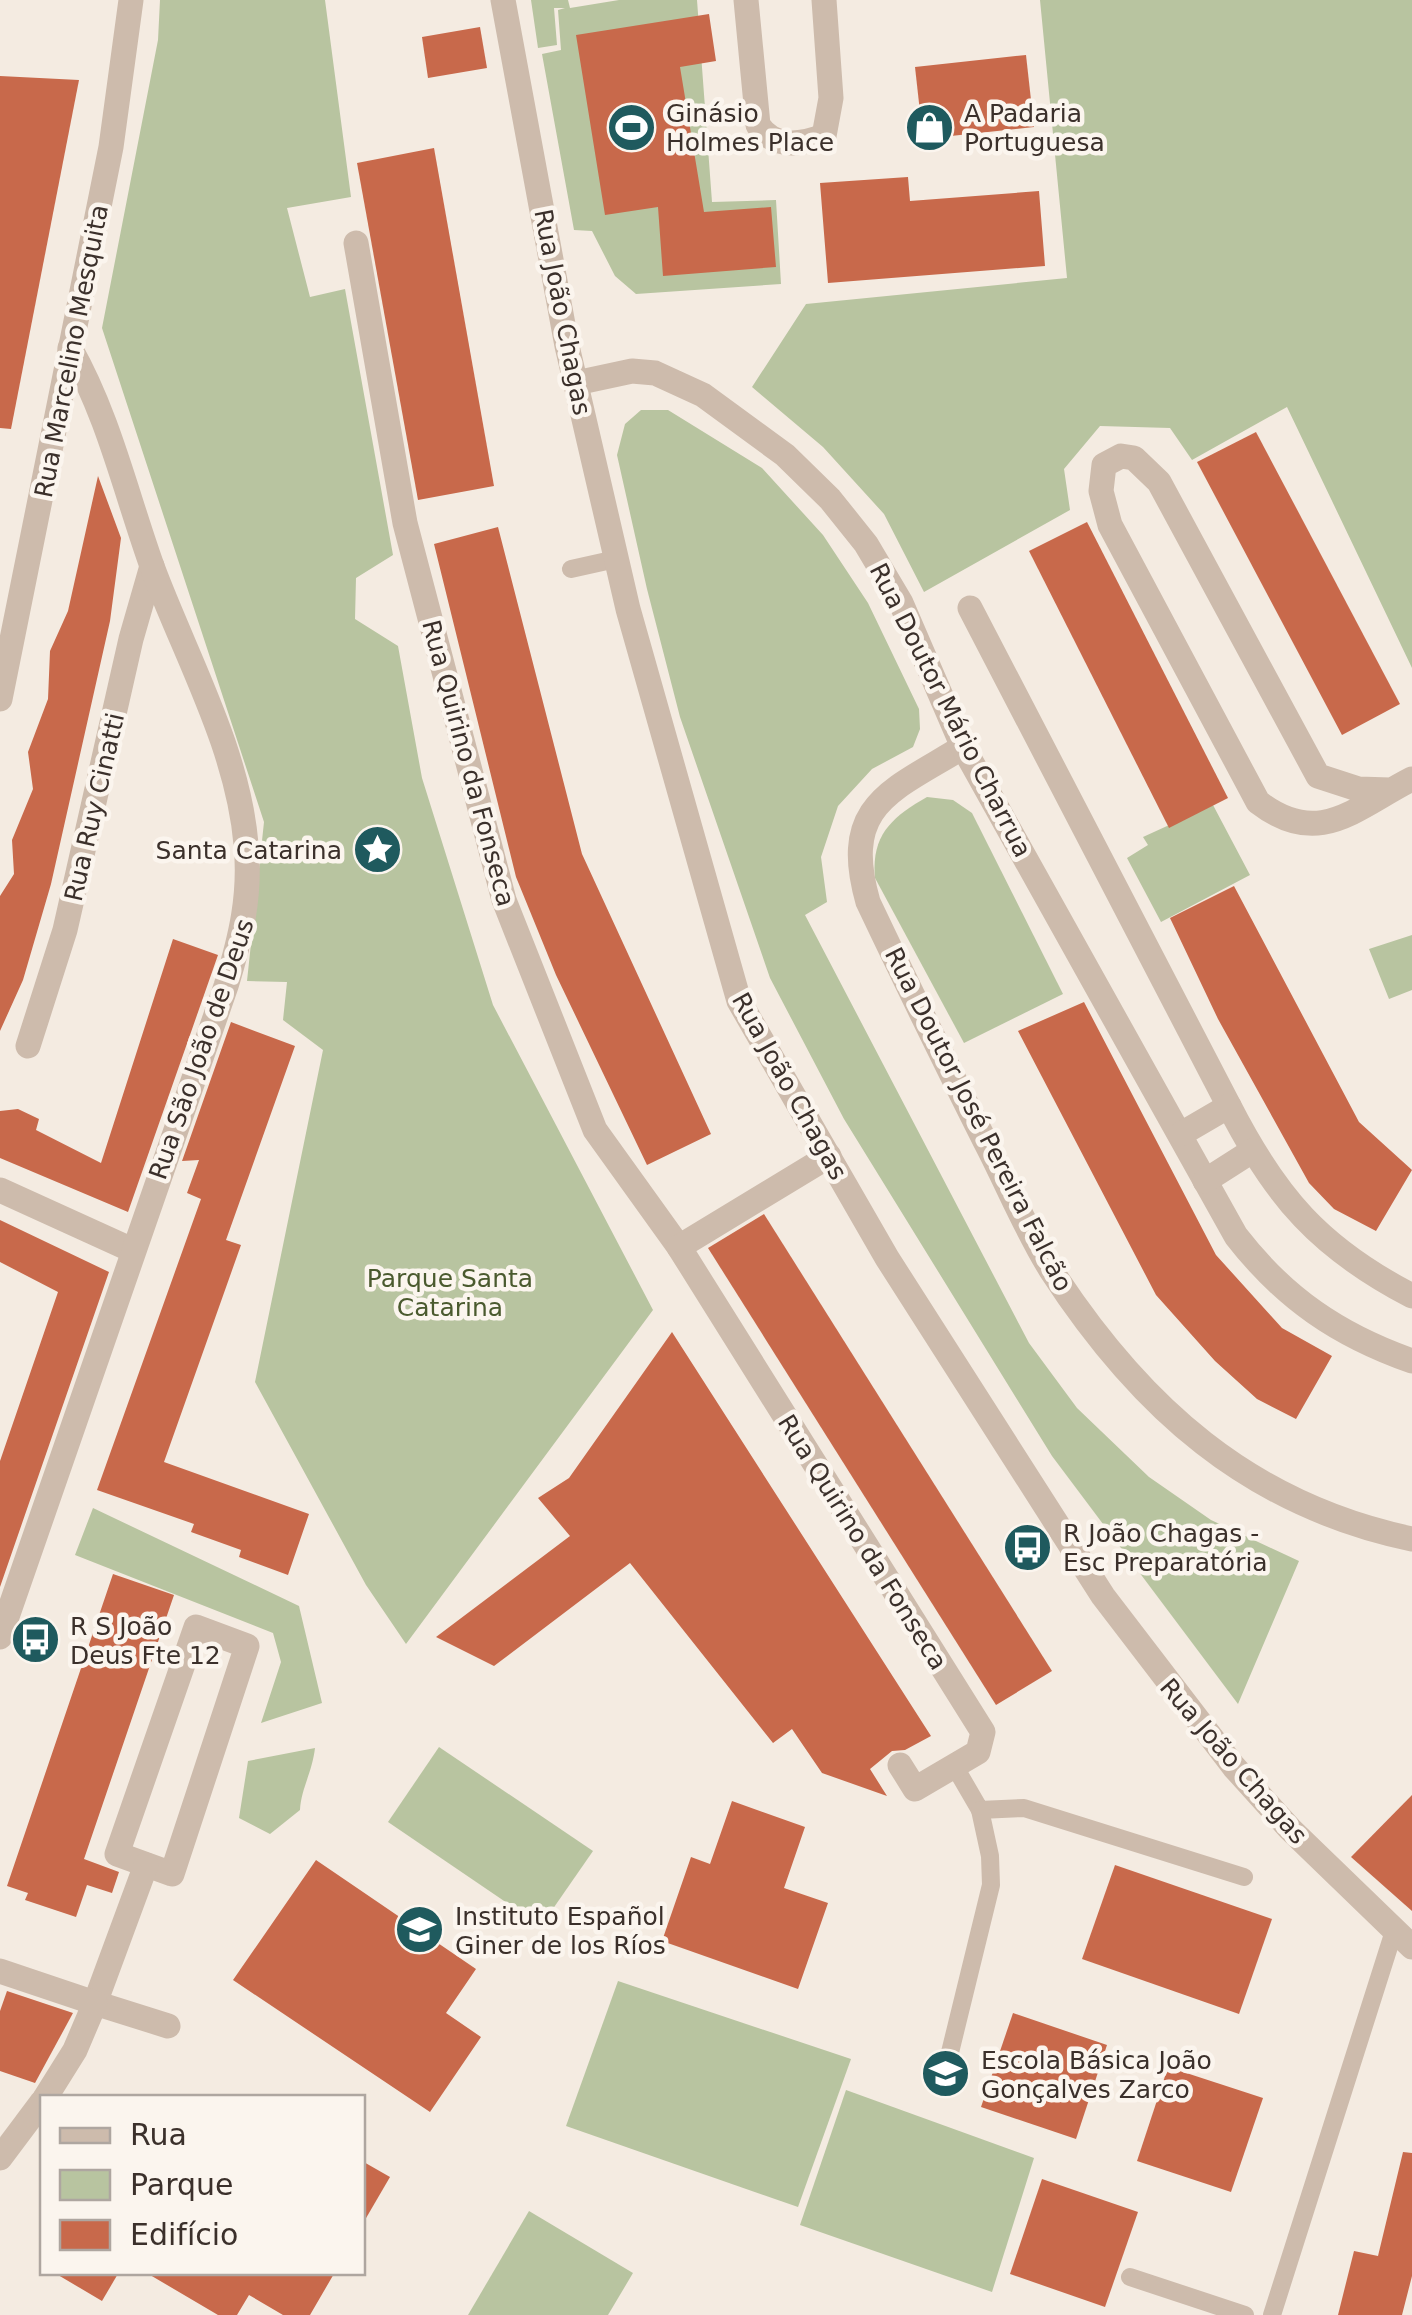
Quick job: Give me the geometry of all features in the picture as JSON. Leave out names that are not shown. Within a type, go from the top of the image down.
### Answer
[{"type":"street","name":"Rua Marcelino Mesquita","points":[[0,700],[111,147],[132,0]]},
{"type":"street","name":"Rua João Chagas","points":[[502,0],[576,384],[616,559],[739,1001],[828,1156],[1102,1596],[1234,1767],[1403,1939]]},
{"type":"street","points":[[746,0],[758,124],[776,140],[795,145],[824,136],[831,113],[824,0]]},
{"type":"street","name":"Rua Quirino da Fonseca","points":[[356,243],[405,523],[504,900],[595,1130],[679,1247],[983,1732],[978,1752],[955,1767]]},
{"type":"street","name":"Rua São João de Deus","points":[[0,1637],[248,909],[246,842],[236,790],[152,566],[98,398],[70,348]]},
{"type":"street","name":"Rua Doutor Mário Charrua","points":[[576,384],[632,371],[655,373],[703,396],[785,456],[830,500],[866,544],[901,603],[963,747],[1236,1236],[1265,1274],[1304,1308],[1342,1331],[1412,1361]]},
{"type":"street","points":[[1134,458],[1159,482],[1318,776],[1358,789],[1401,784],[1323,825],[1296,824],[1258,802],[1110,524],[1100,491],[1104,465],[1110,460],[1134,458]]},
{"type":"street","name":"Rua Ruy Cinatti","points":[[28,1046],[65,930],[131,638],[152,566]]},
{"type":"street","points":[[970,608],[1252,1151],[1283,1199],[1322,1237],[1352,1262],[1412,1296]]},
{"type":"street","name":"Rua Doutor José Pereira Falcão","points":[[963,747],[884,793],[871,810],[858,867],[876,920],[1050,1267],[1115,1356],[1156,1403],[1201,1444],[1295,1502],[1336,1520],[1412,1539]]},
{"type":"street","points":[[1181,1134],[1229,1106]]},
{"type":"street","points":[[1205,1181],[1252,1151]]},
{"type":"street","points":[[679,1247],[828,1156]]},
{"type":"street","points":[[0,1190],[132,1250]]},
{"type":"street","points":[[196,1627],[248,1646],[172,1874],[146,1864],[117,1854],[196,1627]]},
{"type":"street","points":[[900,1765],[915,1789],[955,1767]]},
{"type":"street","points":[[47,2095],[75,2050],[146,1864]]},
{"type":"street","points":[[0,1971],[168,2026]]},
{"type":"street","points":[[0,2158],[40,2105]]},
{"type":"lane","points":[[572,569],[616,559]]},
{"type":"lane","points":[[942,2084],[991,1885],[990,1856],[980,1810],[955,1767]]},
{"type":"lane","points":[[980,1810],[1024,1808],[1244,1877]]},
{"type":"lane","points":[[1272,2315],[1403,1939]]},
{"type":"lane","points":[[1130,2277],[1245,2315]]},
{"type":"green space","name":"Parque Santa Catarina","points":[[160,0],[325,0],[351,197],[287,208],[310,297],[345,289],[393,555],[356,578],[355,619],[398,646],[422,778],[493,1005],[653,1310],[406,1644],[366,1585],[255,1382],[323,1050],[283,1020],[287,982],[247,981],[264,822],[102,328],[158,40]]},
{"type":"green space","name":"Ginásio Holmes Place","points":[[531,0],[568,0],[570,8],[619,0],[697,0],[712,202],[776,200],[781,284],[636,294],[615,276],[592,231],[574,230],[542,54],[561,50],[558,10],[565,8],[554,8],[557,45],[538,48]]},
{"type":"green space","points":[[1040,0],[1412,0],[1412,668],[1287,407],[1192,460],[1170,428],[1100,426],[1064,469],[1070,510],[924,592],[884,514],[823,447],[752,387],[806,304],[1067,278]]},
{"type":"green space","points":[[641,410],[668,410],[762,468],[823,535],[868,603],[919,709],[920,729],[913,747],[872,769],[838,806],[821,857],[827,902],[805,915],[1029,1343],[1077,1408],[1149,1477],[1211,1520],[1299,1561],[1238,1704],[1052,1456],[844,1119],[770,978],[680,717],[647,589],[617,455],[625,424]]},
{"type":"green space","points":[[927,797],[953,800],[972,813],[1063,994],[964,1043],[875,878],[877,850],[886,829]]},
{"type":"green space","points":[[1213,805],[1250,875],[1161,922],[1127,858],[1148,845],[1143,837]]},
{"type":"green space","points":[[1412,935],[1412,990],[1389,999],[1369,949]]},
{"type":"green space","points":[[93,1508],[299,1606],[322,1703],[261,1723],[281,1662],[273,1633],[75,1555]]},
{"type":"green space","points":[[439,1747],[593,1851],[541,1926],[388,1822]]},
{"type":"green space","points":[[315,1748],[300,1810],[270,1834],[239,1818],[248,1761]]},
{"type":"green space","points":[[618,1981],[851,2059],[798,2207],[566,2126]]},
{"type":"green space","points":[[846,2090],[1034,2158],[992,2292],[800,2225]]},
{"type":"green space","points":[[529,2211],[633,2273],[608,2315],[468,2315]]},
{"type":"building","points":[[709,14],[716,61],[680,67],[704,212],[771,207],[776,267],[663,276],[658,207],[605,215],[576,35]]},
{"type":"building","points":[[480,27],[487,68],[428,78],[422,37]]},
{"type":"building","points":[[1026,55],[1034,127],[923,139],[915,67]]},
{"type":"building","points":[[0,76],[79,80],[11,429],[0,428]]},
{"type":"building","points":[[434,148],[494,486],[418,500],[357,163]]},
{"type":"building","points":[[908,177],[910,201],[1039,191],[1045,266],[828,283],[820,183]]},
{"type":"building","points":[[1256,432],[1400,704],[1342,735],[1197,462]]},
{"type":"building","points":[[98,476],[121,538],[110,621],[51,884],[23,980],[0,1031],[0,896],[14,874],[12,840],[33,789],[28,752],[48,699],[50,651],[68,611]]},
{"type":"building","points":[[1087,522],[1228,798],[1169,828],[1029,551]]},
{"type":"building","points":[[498,527],[582,854],[711,1134],[647,1165],[556,975],[516,877],[434,544]]},
{"type":"building","points":[[1234,886],[1359,1122],[1412,1170],[1376,1231],[1334,1209],[1309,1183],[1218,1019],[1170,918]]},
{"type":"building","points":[[173,939],[218,955],[128,1212],[0,1158],[0,1111],[18,1109],[39,1119],[36,1130],[101,1163]]},
{"type":"building","points":[[1084,1002],[1216,1255],[1282,1328],[1332,1356],[1296,1419],[1257,1399],[1215,1361],[1156,1295],[1018,1031]]},
{"type":"building","points":[[231,1022],[295,1046],[226,1240],[241,1245],[164,1462],[309,1514],[288,1575],[239,1557],[241,1550],[191,1532],[194,1524],[97,1490],[201,1199],[187,1193],[199,1160],[182,1161]]},
{"type":"building","points":[[764,1214],[1052,1671],[996,1705],[708,1248]]},
{"type":"building","points":[[0,1220],[109,1272],[0,1587],[0,1461],[58,1292],[0,1262]]},
{"type":"building","points":[[672,1332],[931,1736],[905,1750],[892,1751],[870,1769],[887,1796],[822,1773],[792,1729],[773,1743],[630,1563],[494,1666],[436,1637],[570,1536],[538,1498],[569,1478]]},
{"type":"building","points":[[113,1574],[174,1595],[84,1859],[119,1872],[112,1893],[87,1885],[76,1917],[25,1900],[28,1893],[7,1886]]},
{"type":"building","points":[[1412,1795],[1412,1911],[1351,1857]]},
{"type":"building","points":[[732,1801],[805,1827],[784,1888],[828,1903],[798,1989],[662,1941],[691,1857],[710,1864]]},
{"type":"building","points":[[316,1860],[476,1969],[446,2013],[481,2037],[430,2112],[233,1980]]},
{"type":"building","points":[[1115,1865],[1272,1919],[1239,2014],[1082,1959]]},
{"type":"building","points":[[7,1991],[73,2013],[35,2083],[0,2071],[0,2011]]},
{"type":"building","points":[[1013,2013],[1107,2045],[1076,2139],[981,2107]]},
{"type":"building","points":[[1168,2067],[1263,2098],[1231,2192],[1137,2161]]},
{"type":"building","points":[[1403,2152],[1412,2153],[1412,2276],[1402,2315],[1338,2315],[1354,2251],[1378,2256]]},
{"type":"building","points":[[365,2163],[390,2177],[365,2220]]},
{"type":"building","points":[[1042,2179],[1138,2212],[1105,2307],[1010,2274]]},
{"type":"building","points":[[58,2275],[117,2275],[102,2301]]},
{"type":"building","points":[[150,2275],[333,2275],[310,2315],[283,2315],[249,2295],[237,2315],[218,2315]]},
{"type":"place","name":"Ginásio Holmes Place","points":[[631,127]]},
{"type":"place","name":"A Padaria Portuguesa","points":[[929,127]]},
{"type":"place","name":"Santa Catarina","points":[[377,850]]},
{"type":"place","name":"R João Chagas - Esc Preparatória","points":[[1028,1547]]},
{"type":"place","name":"R S João Deus Fte 12","points":[[35,1640]]},
{"type":"place","name":"Instituto Español Giner de los Ríos","points":[[420,1930]]},
{"type":"place","name":"Escola Básica João Gonçalves Zarco","points":[[946,2074]]}]
